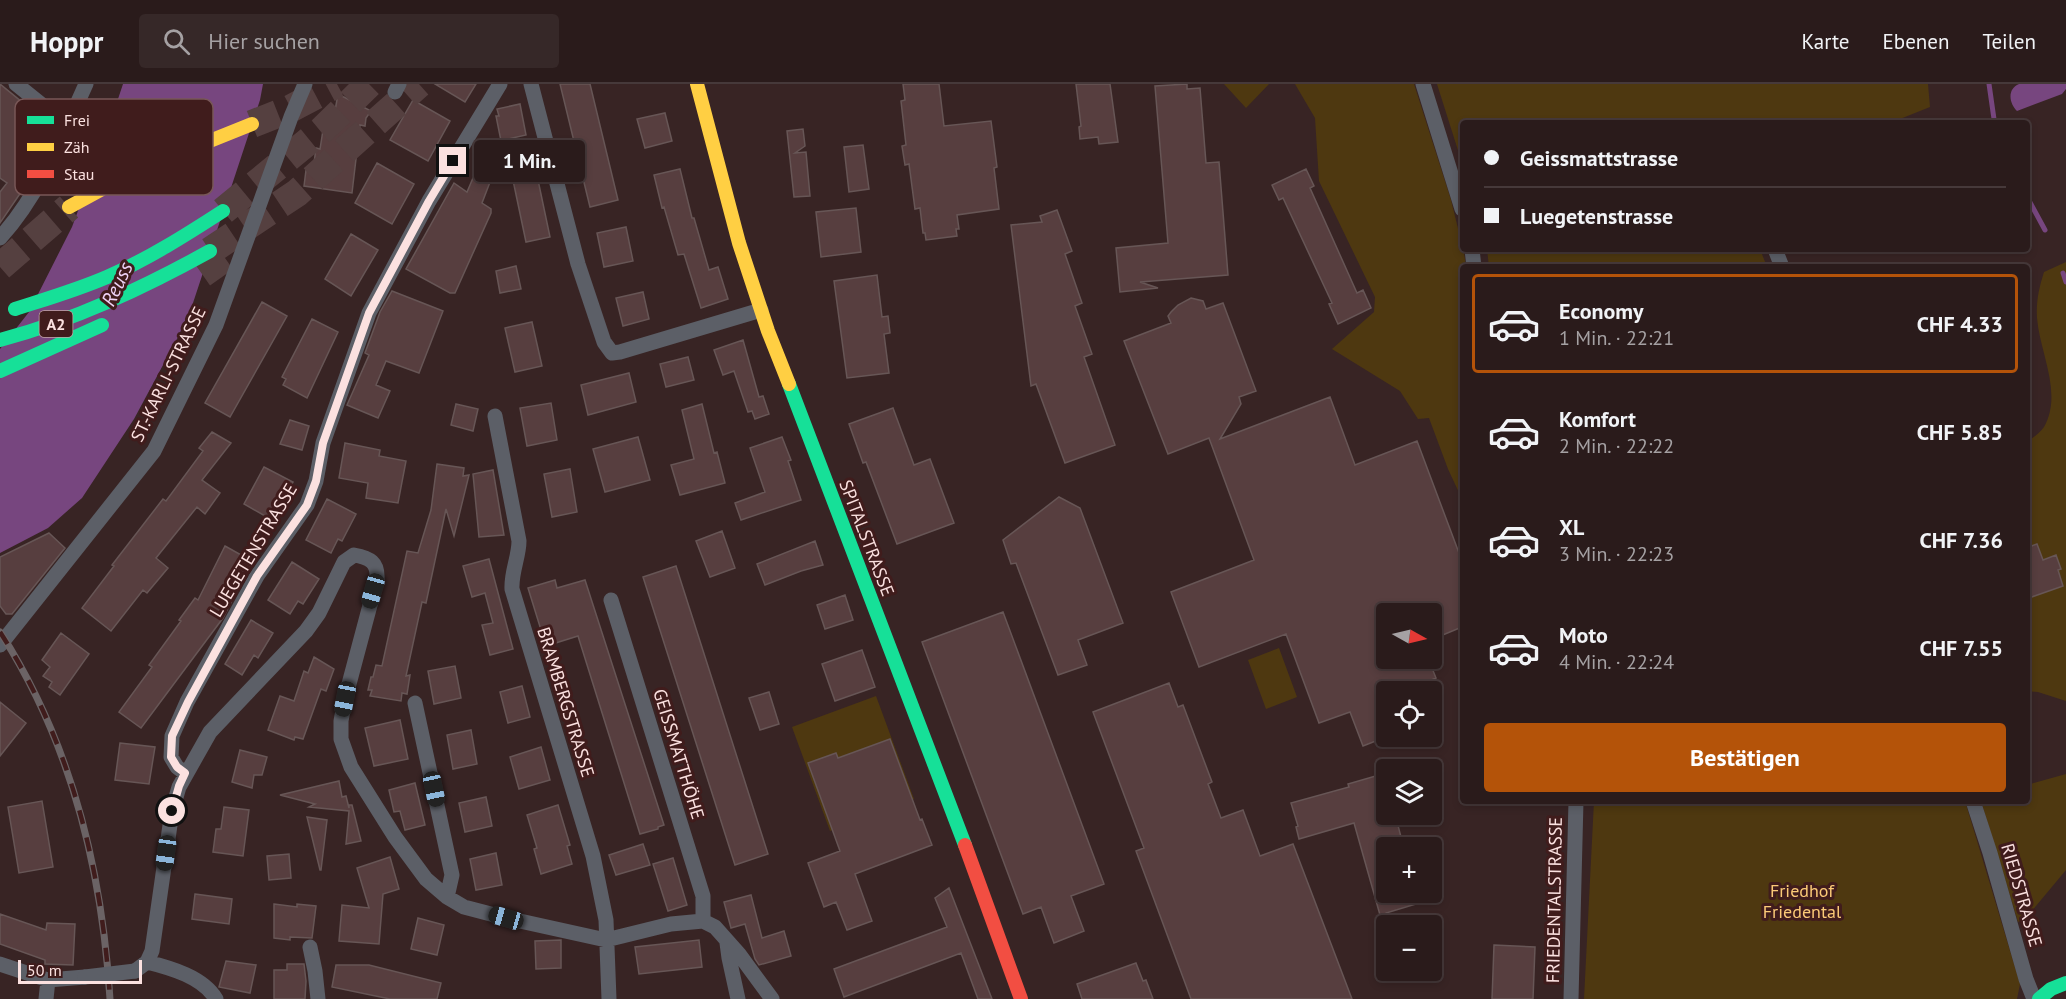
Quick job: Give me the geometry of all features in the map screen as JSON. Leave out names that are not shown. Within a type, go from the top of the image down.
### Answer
[{"type":"main road","name":"SPITALSTRASSE","points":[[697,84],[739,243],[761,310],[969,855],[1021,999]]},
{"type":"main road","points":[[213,139],[252,124]]},
{"type":"main road","points":[[69,207],[88,195]]},
{"type":"main road","name":"A2","points":[[15,309],[72,291],[109,276],[159,250],[223,212]]},
{"type":"main road","name":"A2","points":[[0,340],[45,328],[111,303],[159,280],[210,251]]},
{"type":"main road","points":[[0,371],[110,322]]},
{"type":"main road","points":[[2039,999],[2051,989],[2066,983]]},
{"type":"street","points":[[16,84],[35,99]]},
{"type":"street","points":[[79,99],[86,84]]},
{"type":"street","name":"ST.-KARLI-STRASSE","points":[[0,645],[153,451],[216,324],[305,84]]},
{"type":"street","name":"LUEGETENSTRASSE","points":[[185,773],[177,767],[171,757],[172,736],[188,702],[257,576],[307,505],[316,481],[323,443],[369,313],[429,201],[500,84]]},
{"type":"street","points":[[531,84],[578,264],[604,342],[612,353],[761,310]]},
{"type":"street","points":[[1423,84],[1460,203]]},
{"type":"street","points":[[0,238],[33,195]]},
{"type":"street","name":"BRAMBERGSTRASSE","points":[[495,416],[519,541],[512,589],[592,856],[606,920],[609,994]]},
{"type":"street","points":[[141,967],[152,951],[175,800],[185,773],[210,732],[306,631],[319,613],[344,562],[354,555],[370,559],[375,565],[377,579],[340,721],[341,739],[351,766],[394,837],[426,879],[447,897],[464,907],[606,940],[670,924],[703,921],[715,927],[739,954],[772,999]]},
{"type":"street","name":"GEISSMATTHÖHE","points":[[611,600],[703,896],[703,921]]},
{"type":"street","points":[[415,703],[452,875],[447,897]]},
{"type":"street","name":"FRIEDENTALSTRASSE","points":[[1571,999],[1576,804]]},
{"type":"street","name":"RIEDSTRASSE","points":[[1973,804],[2034,999]]},
{"type":"street","points":[[728,943],[738,999]]},
{"type":"street","points":[[310,948],[318,999]]},
{"type":"street","points":[[0,964],[48,980],[85,977],[141,967],[169,969],[204,984],[216,999]]},
{"type":"street","points":[[46,999],[48,980]]},
{"type":"green space","points":[[1224,84],[1269,84],[1246,108]]},
{"type":"green space","points":[[1295,84],[1414,84],[1451,200],[1460,237],[1460,252],[1464,252],[1466,264],[1460,264],[1460,380],[1458,386],[1460,495],[1429,418],[1418,419],[1400,391],[1332,349],[1374,312],[1375,297],[1319,181],[1315,118]]},
{"type":"green space","points":[[1437,84],[1928,84],[1930,107],[1898,120],[1460,120],[1460,157]]},
{"type":"green space","points":[[1487,252],[1761,252],[1766,264],[1489,264]]},
{"type":"green space","points":[[2066,262],[2066,701],[2030,691],[2030,440],[2044,427],[2051,401],[2049,373],[2037,318],[2039,289],[2044,272]]},
{"type":"green space","points":[[1279,648],[1297,697],[1266,709],[1248,660]]},
{"type":"green space","points":[[876,696],[914,799],[830,831],[792,727]]},
{"type":"green space","points":[[2066,774],[2066,870],[2025,919],[2018,922],[1982,804],[2030,804],[2030,784]]},
{"type":"green space","name":"Friedhof Friedental","points":[[1594,804],[1966,804],[2020,984],[2017,999],[1584,999]]},
{"type":"water","name":"Reuss","points":[[123,84],[263,84],[260,100],[192,306],[134,419],[82,498],[48,528],[0,553],[0,349],[29,312],[72,227],[84,195],[213,195],[213,99],[118,99]]},
{"type":"water","points":[[2019,84],[2066,84],[2066,89],[2062,94],[2017,111],[2012,104],[2011,93],[2012,89]]},
{"type":"building","points":[[0,84],[18,99],[15,99],[15,195],[19,195],[0,223],[0,192],[7,183],[0,178]]},
{"type":"building","points":[[435,84],[476,84],[465,102]]},
{"type":"building","points":[[560,84],[590,84],[618,200],[590,207]]},
{"type":"building","points":[[903,84],[939,84],[944,126],[991,121],[997,167],[994,168],[999,209],[957,215],[959,229],[956,229],[957,236],[926,240],[925,233],[923,233],[920,208],[915,209],[909,164],[905,165],[902,146],[906,145],[901,101],[905,100]]},
{"type":"building","points":[[1076,84],[1110,84],[1118,142],[1099,144],[1098,137],[1080,139],[1079,127],[1081,126]]},
{"type":"building","points":[[1187,84],[1187,89],[1200,88],[1206,163],[1219,162],[1228,275],[1140,282],[1158,288],[1120,292],[1116,248],[1168,243],[1155,86]]},
{"type":"building","points":[[338,94],[371,111],[366,118],[365,126],[360,125],[352,193],[304,186],[306,170],[313,171],[316,148],[320,149],[324,124],[329,125],[330,111],[335,111]]},
{"type":"building","points":[[413,100],[450,121],[428,161],[390,140]]},
{"type":"building","points":[[520,104],[526,135],[508,139],[503,151],[496,116],[499,116],[497,109]]},
{"type":"building","points":[[665,113],[672,141],[645,148],[637,119]]},
{"type":"building","points":[[803,129],[805,146],[795,153],[806,152],[810,196],[794,197],[787,131]]},
{"type":"building","points":[[863,145],[869,189],[849,192],[844,147]]},
{"type":"building","points":[[534,161],[550,237],[526,242],[510,166]]},
{"type":"building","points":[[377,163],[414,184],[392,224],[355,203]]},
{"type":"building","points":[[680,169],[692,218],[694,218],[709,270],[718,267],[728,299],[701,308],[684,254],[678,255],[664,207],[662,208],[654,175]]},
{"type":"building","points":[[1306,169],[1314,186],[1310,188],[1357,293],[1363,290],[1371,308],[1338,324],[1329,304],[1332,303],[1283,198],[1279,200],[1272,185]]},
{"type":"building","points":[[476,171],[492,177],[482,203],[491,209],[491,213],[455,293],[450,293],[406,269],[454,183],[467,192]]},
{"type":"building","points":[[856,208],[861,252],[821,257],[816,212]]},
{"type":"building","points":[[1057,210],[1072,251],[1065,254],[1082,303],[1075,306],[1092,354],[1084,357],[1115,445],[1065,463],[1036,384],[1031,386],[1011,225],[1042,222],[1040,216]]},
{"type":"building","points":[[626,227],[633,261],[604,267],[597,233]]},
{"type":"building","points":[[351,234],[378,250],[351,296],[325,279]]},
{"type":"building","points":[[516,266],[521,289],[500,293],[496,271]]},
{"type":"building","points":[[877,275],[882,317],[888,316],[890,333],[884,334],[889,373],[847,378],[834,281]]},
{"type":"building","points":[[392,291],[443,311],[419,373],[386,361],[376,385],[390,391],[378,418],[347,405],[369,355],[365,353],[380,312]]},
{"type":"building","points":[[643,292],[649,319],[623,326],[616,298]]},
{"type":"building","points":[[1191,298],[1203,301],[1206,309],[1223,303],[1256,391],[1239,397],[1241,404],[1220,439],[1330,397],[1355,465],[1417,441],[1460,556],[1460,628],[1442,635],[1442,603],[1376,603],[1376,669],[1432,669],[1436,678],[1428,681],[1376,681],[1376,741],[1363,746],[1350,712],[1319,723],[1286,634],[1199,667],[1171,592],[1254,560],[1209,438],[1168,454],[1124,341],[1171,323],[1168,316]]},
{"type":"building","points":[[262,302],[287,316],[230,417],[205,403]]},
{"type":"building","points":[[312,319],[338,332],[307,398],[283,385],[286,379],[282,377]]},
{"type":"building","points":[[532,322],[542,366],[515,372],[505,328]]},
{"type":"building","points":[[743,340],[759,397],[763,396],[769,414],[755,419],[752,411],[748,412],[734,371],[723,375],[714,350]]},
{"type":"building","points":[[688,357],[694,380],[666,387],[660,364]]},
{"type":"building","points":[[629,373],[636,402],[588,415],[581,385]]},
{"type":"building","points":[[551,403],[557,440],[527,446],[520,408]]},
{"type":"building","points":[[456,404],[478,409],[473,431],[451,425]]},
{"type":"building","points":[[702,404],[714,453],[717,452],[725,483],[680,495],[671,465],[694,459],[682,410]]},
{"type":"building","points":[[893,408],[914,465],[930,459],[954,523],[897,544],[849,424]]},
{"type":"building","points":[[290,420],[309,426],[302,450],[280,444]]},
{"type":"building","points":[[212,432],[231,443],[202,480],[220,493],[205,514],[197,507],[156,558],[168,568],[147,593],[143,590],[111,631],[82,608],[114,566],[112,565],[163,499],[166,501],[203,451],[199,448]]},
{"type":"building","points":[[638,437],[650,480],[605,492],[593,449]]},
{"type":"building","points":[[782,437],[791,460],[788,461],[801,500],[741,520],[735,503],[765,492],[750,448]]},
{"type":"building","points":[[345,443],[380,450],[379,456],[406,461],[398,503],[366,498],[368,483],[339,478]]},
{"type":"building","points":[[437,464],[464,468],[463,476],[469,475],[454,536],[446,509],[426,603],[422,602],[406,676],[410,675],[407,694],[402,693],[401,701],[370,696],[372,690],[368,690],[371,677],[373,677],[376,665],[382,666],[407,551],[418,553],[431,510]]},
{"type":"building","points":[[264,467],[293,482],[272,520],[244,504]]},
{"type":"building","points":[[570,469],[577,512],[552,517],[544,474]]},
{"type":"building","points":[[493,470],[504,535],[479,537],[473,474]]},
{"type":"building","points":[[1059,497],[1080,508],[1123,623],[1078,640],[1087,665],[1058,675],[1016,563],[1011,564],[1003,540]]},
{"type":"building","points":[[327,499],[356,514],[342,541],[338,539],[331,553],[306,540]]},
{"type":"building","points":[[722,531],[735,568],[710,577],[696,541]]},
{"type":"building","points":[[49,533],[65,548],[12,614],[6,614],[0,606],[0,557]]},
{"type":"building","points":[[815,541],[823,565],[765,585],[757,564]]},
{"type":"building","points":[[2037,544],[2043,560],[2056,555],[2063,586],[2030,598],[2030,547]]},
{"type":"building","points":[[225,546],[252,561],[223,618],[141,728],[119,712],[152,667],[149,665],[181,621],[179,620],[195,598],[198,600]]},
{"type":"building","points":[[489,559],[513,649],[490,655],[482,625],[493,623],[485,593],[472,597],[463,566]]},
{"type":"building","points":[[292,562],[319,579],[303,604],[298,601],[290,614],[268,600]]},
{"type":"building","points":[[676,566],[768,854],[735,865],[643,577]]},
{"type":"building","points":[[555,580],[557,588],[585,580],[664,825],[658,829],[640,834],[578,636],[546,646],[528,588]]},
{"type":"building","points":[[845,595],[853,620],[825,629],[817,605]]},
{"type":"building","points":[[1003,612],[1104,884],[1071,896],[1084,931],[1054,943],[1041,907],[1023,914],[922,642]]},
{"type":"building","points":[[251,620],[273,633],[258,658],[254,655],[242,675],[225,664]]},
{"type":"building","points":[[61,633],[89,654],[60,695],[49,687],[52,682],[43,676],[50,667],[42,660]]},
{"type":"building","points":[[862,650],[875,687],[835,701],[822,664]]},
{"type":"building","points":[[314,657],[334,669],[326,691],[321,689],[303,739],[295,737],[294,740],[268,730],[280,696],[294,701],[304,671],[308,673]]},
{"type":"building","points":[[455,666],[461,698],[434,704],[428,671]]},
{"type":"building","points":[[1169,683],[1178,707],[1183,705],[1212,782],[1208,784],[1221,818],[1243,810],[1260,856],[1293,844],[1352,999],[1191,999],[1136,851],[1144,848],[1093,712]]},
{"type":"building","points":[[522,686],[530,717],[508,723],[500,692]]},
{"type":"building","points":[[769,692],[779,724],[760,730],[749,698]]},
{"type":"building","points":[[0,702],[26,723],[0,756]]},
{"type":"building","points":[[400,720],[408,759],[374,766],[365,728]]},
{"type":"building","points":[[471,730],[477,764],[453,769],[447,735]]},
{"type":"building","points":[[890,739],[920,820],[922,819],[932,845],[855,874],[872,921],[847,930],[836,902],[824,907],[808,863],[840,851],[808,763],[836,753],[838,758]]},
{"type":"building","points":[[120,743],[155,747],[149,784],[115,780]]},
{"type":"building","points":[[541,747],[550,780],[519,789],[510,757]]},
{"type":"building","points":[[240,750],[267,757],[262,775],[254,775],[252,788],[232,782]]},
{"type":"building","points":[[1376,776],[1376,825],[1398,825],[1401,837],[1376,837],[1376,901],[1354,823],[1299,839],[1296,827],[1298,826],[1291,803],[1349,787],[1348,784]]},
{"type":"building","points":[[339,781],[342,797],[346,796],[349,808],[349,805],[352,805],[361,841],[346,844],[349,811],[309,807],[315,804],[280,795]]},
{"type":"building","points":[[415,783],[425,825],[405,830],[400,811],[394,812],[389,790]]},
{"type":"building","points":[[486,797],[492,826],[465,832],[459,803]]},
{"type":"building","points":[[42,801],[53,867],[19,873],[8,807]]},
{"type":"building","points":[[558,805],[570,845],[567,846],[572,864],[541,874],[534,849],[537,848],[527,815]]},
{"type":"building","points":[[224,807],[249,810],[243,856],[213,852],[216,829],[221,829]]},
{"type":"building","points":[[307,817],[327,820],[321,870],[320,870]]},
{"type":"building","points":[[643,844],[650,865],[616,875],[609,855]]},
{"type":"building","points":[[496,853],[502,885],[476,890],[470,859]]},
{"type":"building","points":[[289,854],[291,878],[269,880],[267,856]]},
{"type":"building","points":[[390,857],[399,889],[383,894],[379,944],[339,941],[342,905],[369,908],[357,868]]},
{"type":"building","points":[[673,858],[687,905],[668,911],[653,864]]},
{"type":"building","points":[[949,888],[992,999],[978,999],[961,953],[844,997],[834,969],[947,927],[935,898]]},
{"type":"building","points":[[195,894],[232,899],[229,924],[192,919]]},
{"type":"building","points":[[751,895],[762,938],[784,931],[791,956],[759,965],[755,959],[745,924],[731,928],[724,902]]},
{"type":"building","points":[[1377,903],[1416,904],[1386,913],[1386,915],[1380,915]]},
{"type":"building","points":[[274,904],[297,907],[297,904],[316,906],[312,938],[290,937],[290,940],[274,938]]},
{"type":"building","points":[[0,914],[46,930],[47,923],[75,924],[73,965],[45,964],[45,960],[0,944]]},
{"type":"building","points":[[418,918],[444,925],[437,955],[411,949]]},
{"type":"building","points":[[561,940],[561,968],[536,969],[535,941]]},
{"type":"building","points":[[699,940],[702,967],[639,974],[635,947]]},
{"type":"building","points":[[1494,945],[1535,947],[1533,999],[1492,999]]},
{"type":"building","points":[[226,961],[256,965],[250,993],[219,987]]},
{"type":"building","points":[[1136,963],[1153,999],[1082,999],[1077,984]]},
{"type":"building","points":[[287,964],[304,964],[305,999],[274,999],[274,970],[287,970]]},
{"type":"building","points":[[336,965],[369,965],[441,983],[437,999],[390,999],[332,987]]},
{"type":"waterway","points":[[1989,84],[1994,119]]},
{"type":"waterway","points":[[2030,202],[2045,230]]},
{"type":"waterway","points":[[2063,273],[2066,282]]},
{"type":"tunnel","points":[[252,124],[290,109],[337,84]]},
{"type":"tunnel","points":[[223,211],[322,130],[369,84]]},
{"type":"tunnel","points":[[210,251],[297,193],[419,84]]},
{"type":"tunnel","points":[[0,267],[69,207]]},
{"type":"tunnel","points":[[202,274],[239,248]]},
{"type":"railway","points":[[0,632],[25,674],[46,717],[79,808],[99,902],[110,999]]},
{"type":"traffic: fast","points":[[15,309],[84,286],[122,270],[223,211]]},
{"type":"traffic: fast","points":[[0,340],[55,323],[108,302],[210,251]]},
{"type":"traffic: fast","points":[[0,371],[102,325]]},
{"type":"traffic: fast","points":[[789,384],[965,845]]},
{"type":"traffic: fast","points":[[2039,999],[2051,989],[2066,983]]},
{"type":"traffic: slow","points":[[697,84],[739,243],[768,331],[789,384]]},
{"type":"traffic: slow","points":[[213,140],[252,124]]},
{"type":"traffic: slow","points":[[69,207],[91,195]]},
{"type":"traffic: jam","points":[[965,845],[1021,999]]},
{"type":"route","points":[[172,811],[185,773],[177,767],[171,757],[172,736],[188,702],[257,576],[294,527],[307,505],[316,481],[323,443],[369,313],[453,161]]}]
